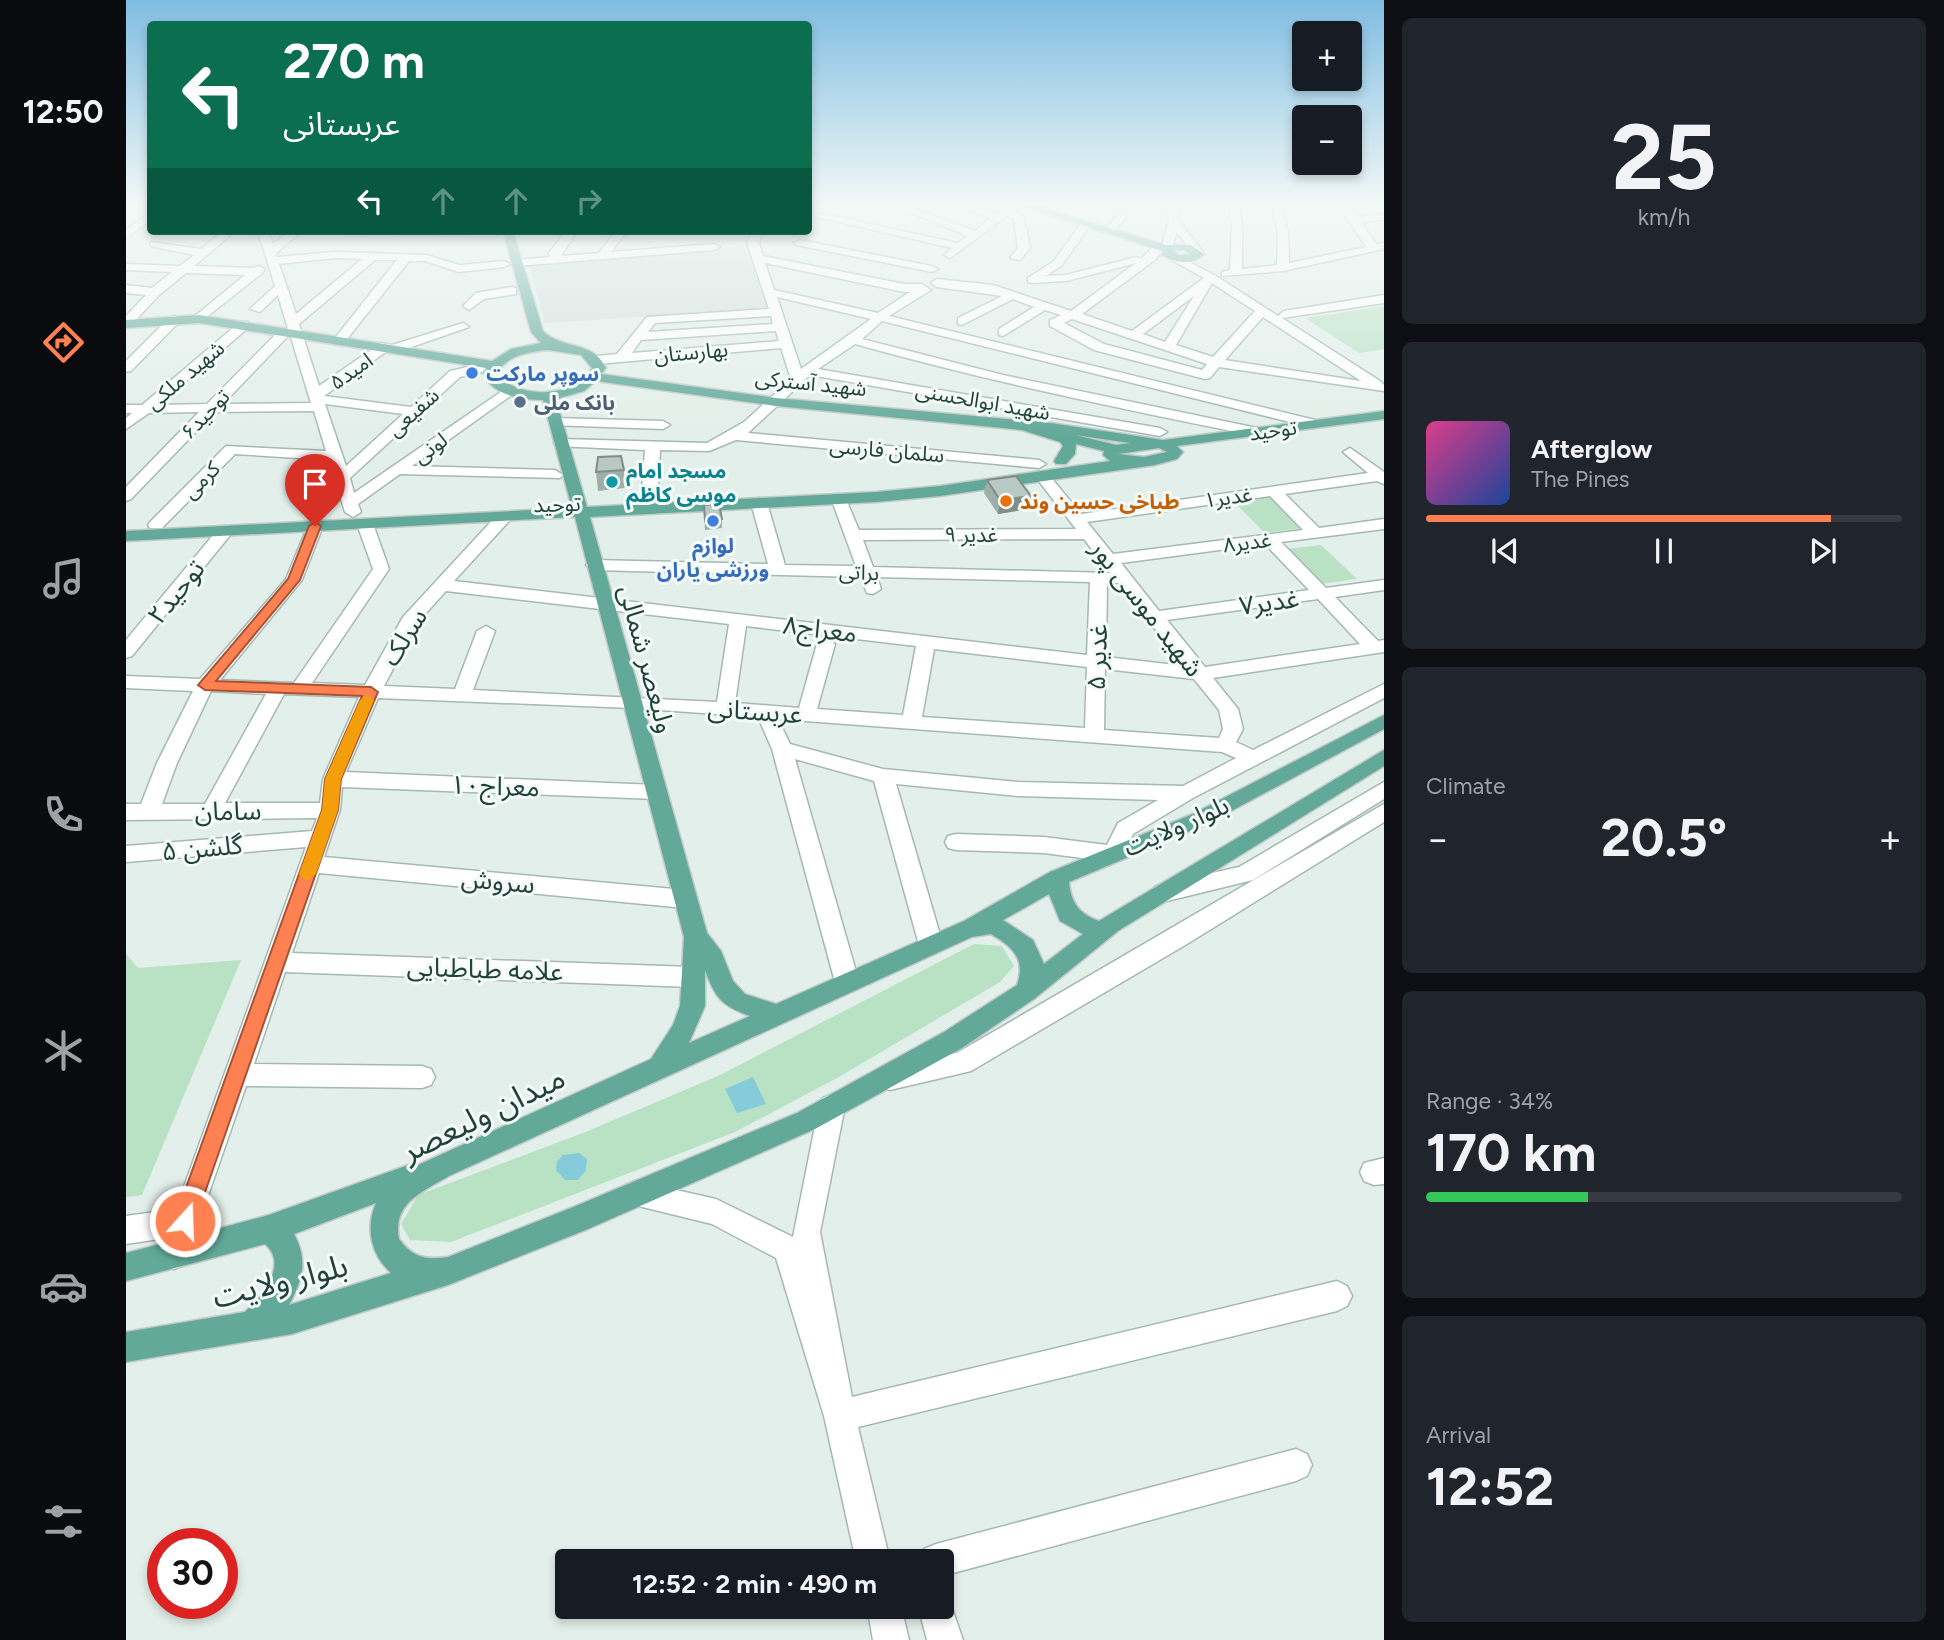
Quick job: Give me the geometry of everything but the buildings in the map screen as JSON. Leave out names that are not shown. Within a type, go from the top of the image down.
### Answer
[{"type":"main road","points":[[509,354],[522,329],[512,284]]},
{"type":"main road","points":[[519,284],[537,332],[545,340],[578,349],[597,360],[599,368],[595,377],[577,388],[548,395],[508,391],[492,379],[490,372],[494,365],[509,354],[532,347],[564,346]]},
{"type":"main road","points":[[126,324],[199,319],[292,330],[339,341],[494,365]]},
{"type":"main road","name":"شهید آسترکی","points":[[595,377],[776,402],[1022,426]]},
{"type":"main road","name":"ولیعصر شمالی","points":[[548,395],[696,937]]},
{"type":"main road","name":"توحید","points":[[1041,470],[1061,461],[1113,450],[1384,415]]},
{"type":"main road","points":[[1022,426],[1051,427],[1163,444]]},
{"type":"main road","points":[[1022,426],[1053,432],[1113,450],[1111,455],[1116,460],[1129,463]]},
{"type":"main road","name":"توحید","points":[[127,535],[156,525],[356,513],[759,503],[839,498],[1041,470],[1129,463],[1163,444],[1384,427]]},
{"type":"main road","points":[[1053,432],[1065,439],[1070,446],[1068,454],[1061,461]]},
{"type":"main road","name":"توحید","points":[[127,535],[315,526],[356,513],[503,517],[579,508],[891,490]]},
{"type":"main road","name":"بلوار ولایت","points":[[968,929],[1058,877],[1200,819],[1384,721]]},
{"type":"main road","name":"بلوار ولایت","points":[[1026,992],[1103,931],[1159,894],[1384,757]]},
{"type":"main road","points":[[1058,877],[1062,908],[1072,919],[1103,931]]},
{"type":"main road","name":"میدان ولیعصر","points":[[989,925],[1000,928],[1030,951],[1034,971],[1026,992],[953,1040],[806,1121],[448,1271],[425,1273],[410,1269],[395,1259],[384,1239],[382,1221],[391,1202],[439,1167],[931,945],[968,929],[989,925]]},
{"type":"main road","points":[[661,1066],[690,1017],[694,996],[691,957],[696,937]]},
{"type":"main road","points":[[696,937],[713,958],[723,986],[737,1001],[775,1014]]},
{"type":"main road","name":"بلوار ولایت","points":[[126,1267],[269,1229],[439,1167]]},
{"type":"main road","points":[[250,1328],[270,1310],[289,1276],[288,1259],[280,1236],[269,1229]]},
{"type":"main road","name":"بلوار ولایت","points":[[126,1348],[292,1319],[448,1271]]},
{"type":"street","points":[[126,324],[165,284]]},
{"type":"street","points":[[199,319],[243,284]]},
{"type":"street","name":"توحید۶","points":[[126,496],[211,408],[343,284]]},
{"type":"street","points":[[339,341],[385,284]]},
{"type":"street","points":[[766,284],[786,344],[802,376]]},
{"type":"street","points":[[882,284],[904,288],[925,284]]},
{"type":"street","points":[[561,443],[709,447],[723,443],[776,402],[802,376],[926,284]]},
{"type":"street","points":[[940,284],[974,285],[1017,296],[1217,363],[1383,386]]},
{"type":"street","points":[[961,321],[1017,296],[1029,284]]},
{"type":"street","points":[[1118,284],[1074,314],[1054,323],[1098,347],[1205,375]]},
{"type":"street","points":[[1135,334],[1204,284]]},
{"type":"street","points":[[1169,346],[1209,284]]},
{"type":"street","points":[[1221,284],[1383,386]]},
{"type":"street","points":[[1244,284],[1383,386]]},
{"type":"street","points":[[256,309],[281,286],[292,330],[342,477],[381,569],[299,689]]},
{"type":"street","points":[[126,289],[155,292]]},
{"type":"street","points":[[469,306],[480,296],[512,291]]},
{"type":"street","points":[[769,292],[880,316],[933,346],[1027,369],[1186,395],[1314,424]]},
{"type":"street","points":[[1284,315],[1384,299]]},
{"type":"street","points":[[1003,332],[1045,305]]},
{"type":"street","points":[[1163,444],[1170,415],[1262,310]]},
{"type":"street","points":[[621,358],[651,320],[775,312]]},
{"type":"street","points":[[126,368],[174,320]]},
{"type":"street","name":"شهید ملکی","points":[[126,425],[244,326]]},
{"type":"street","name":"امید۵","points":[[317,400],[390,347],[463,327]]},
{"type":"street","points":[[637,337],[780,327]]},
{"type":"street","points":[[853,340],[933,346],[1027,369],[1170,415],[1257,432]]},
{"type":"street","name":"بهارستان","points":[[597,360],[786,344]]},
{"type":"street","name":"شفیعی","points":[[342,477],[455,374],[494,365]]},
{"type":"street","name":"شهید ابوالحسنی","points":[[802,376],[1163,444]]},
{"type":"street","name":"لونی","points":[[356,513],[400,470],[508,391]]},
{"type":"street","points":[[126,409],[211,408],[317,400],[412,411]]},
{"type":"street","points":[[555,422],[663,425]]},
{"type":"street","name":"سلمان فارسی","points":[[734,436],[1041,470]]},
{"type":"street","points":[[650,489],[653,445]]},
{"type":"street","name":"کرمی","points":[[156,525],[231,449],[335,456]]},
{"type":"street","points":[[1350,453],[1382,477]]},
{"type":"street","points":[[400,470],[555,475]]},
{"type":"street","name":"شهید موسی پور","points":[[1041,470],[1076,519],[1228,709],[1233,729],[1225,746]]},
{"type":"street","name":"غدیر۱","points":[[1076,519],[1382,477]]},
{"type":"street","points":[[1273,491],[1315,533]]},
{"type":"street","points":[[839,498],[873,589]]},
{"type":"street","points":[[759,503],[778,569]]},
{"type":"street","name":"سرلک","points":[[174,1255],[330,810],[333,779],[371,692],[409,621],[503,517]]},
{"type":"street","name":"غدیر۸","points":[[1109,560],[1384,524]]},
{"type":"street","points":[[149,812],[167,763],[205,685],[294,580],[315,526]]},
{"type":"street","name":"توحید۲","points":[[126,652],[225,531]]},
{"type":"street","name":"غدیر ۹","points":[[853,535],[1088,534]]},
{"type":"street","points":[[1269,539],[1321,595],[1380,648]]},
{"type":"street","name":"براتی","points":[[594,565],[1123,578]]},
{"type":"street","name":"غدیر ۵","points":[[1094,736],[1099,578]]},
{"type":"street","name":"معراج۸","points":[[441,585],[1199,674],[1380,648]]},
{"type":"street","name":"غدیر۷","points":[[1153,617],[1384,585]]},
{"type":"street","points":[[725,709],[738,620]]},
{"type":"street","points":[[462,695],[486,631]]},
{"type":"street","points":[[911,722],[926,642]]},
{"type":"street","points":[[806,715],[825,644]]},
{"type":"street","name":"عربستانی","points":[[126,682],[632,702],[1225,746],[1255,759]]},
{"type":"street","points":[[211,811],[278,688]]},
{"type":"street","points":[[956,842],[1044,845],[1113,854],[1125,829],[1186,793],[1384,690]]},
{"type":"street","points":[[765,712],[782,749],[847,982]]},
{"type":"street","points":[[782,749],[883,776],[1018,789],[1186,793]]},
{"type":"street","points":[[883,776],[931,945]]},
{"type":"street","name":"معراج۱۰","points":[[333,779],[656,792]]},
{"type":"street","points":[[1159,894],[1245,874],[1384,789]]},
{"type":"street","name":"سامان","points":[[126,813],[330,810]]},
{"type":"street","points":[[878,1081],[962,1063],[1383,814]]},
{"type":"street","name":"گلشن ۵","points":[[126,854],[320,838]]},
{"type":"street","name":"سروش","points":[[311,864],[685,899]]},
{"type":"street","name":"علامه طباطبایی","points":[[277,962],[692,977]]},
{"type":"street","points":[[238,1074],[422,1077]]},
{"type":"street","points":[[832,1106],[806,1232],[841,1416],[870,1549]]},
{"type":"street","points":[[636,1194],[716,1212],[787,1249],[841,1416]]},
{"type":"street","points":[[126,1230],[185,1221]]},
{"type":"street","points":[[841,1416],[1337,1296]]},
{"type":"street","points":[[954,1556],[1296,1465]]},
{"type":"street","points":[[887,1619],[891,1640]]},
{"type":"street","points":[[939,1619],[945,1640]]},
{"type":"shaded area","points":[[535,284],[758,284],[768,309],[545,323]]},
{"type":"green space","points":[[1384,306],[1384,349],[1359,353],[1305,318]]},
{"type":"green space","points":[[1273,497],[1302,528],[1265,533],[1233,501]]},
{"type":"green space","points":[[1321,545],[1357,579],[1321,584],[1286,549]]},
{"type":"green space","points":[[974,944],[1002,946],[1014,966],[1000,982],[837,1078],[735,1132],[451,1242],[410,1240],[401,1224],[418,1195],[583,1133],[718,1076]]},
{"type":"green space","points":[[126,954],[138,968],[241,960],[142,1195],[126,1197]]},
{"type":"water","points":[[753,1077],[766,1104],[737,1113],[725,1089]]},
{"type":"water","points":[[579,1153],[587,1159],[586,1170],[578,1180],[565,1180],[556,1170],[557,1161],[563,1155]]},
{"type":"slow traffic","points":[[307,874],[330,810],[333,779],[367,700]]},
{"type":"place","name":"سوپر مارکت","points":[[472,373]]},
{"type":"place","name":"بانک ملی","points":[[520,402]]},
{"type":"place","name":"مسجد امام موسی کاظم","points":[[612,482]]},
{"type":"place","name":"طباخی حسین وند","points":[[1006,501]]},
{"type":"place","name":"لوازم ورزشی یاران","points":[[713,521]]},
{"type":"route","points":[[185,1221],[330,810],[333,779],[371,692],[205,685],[294,580],[315,526]]}]
